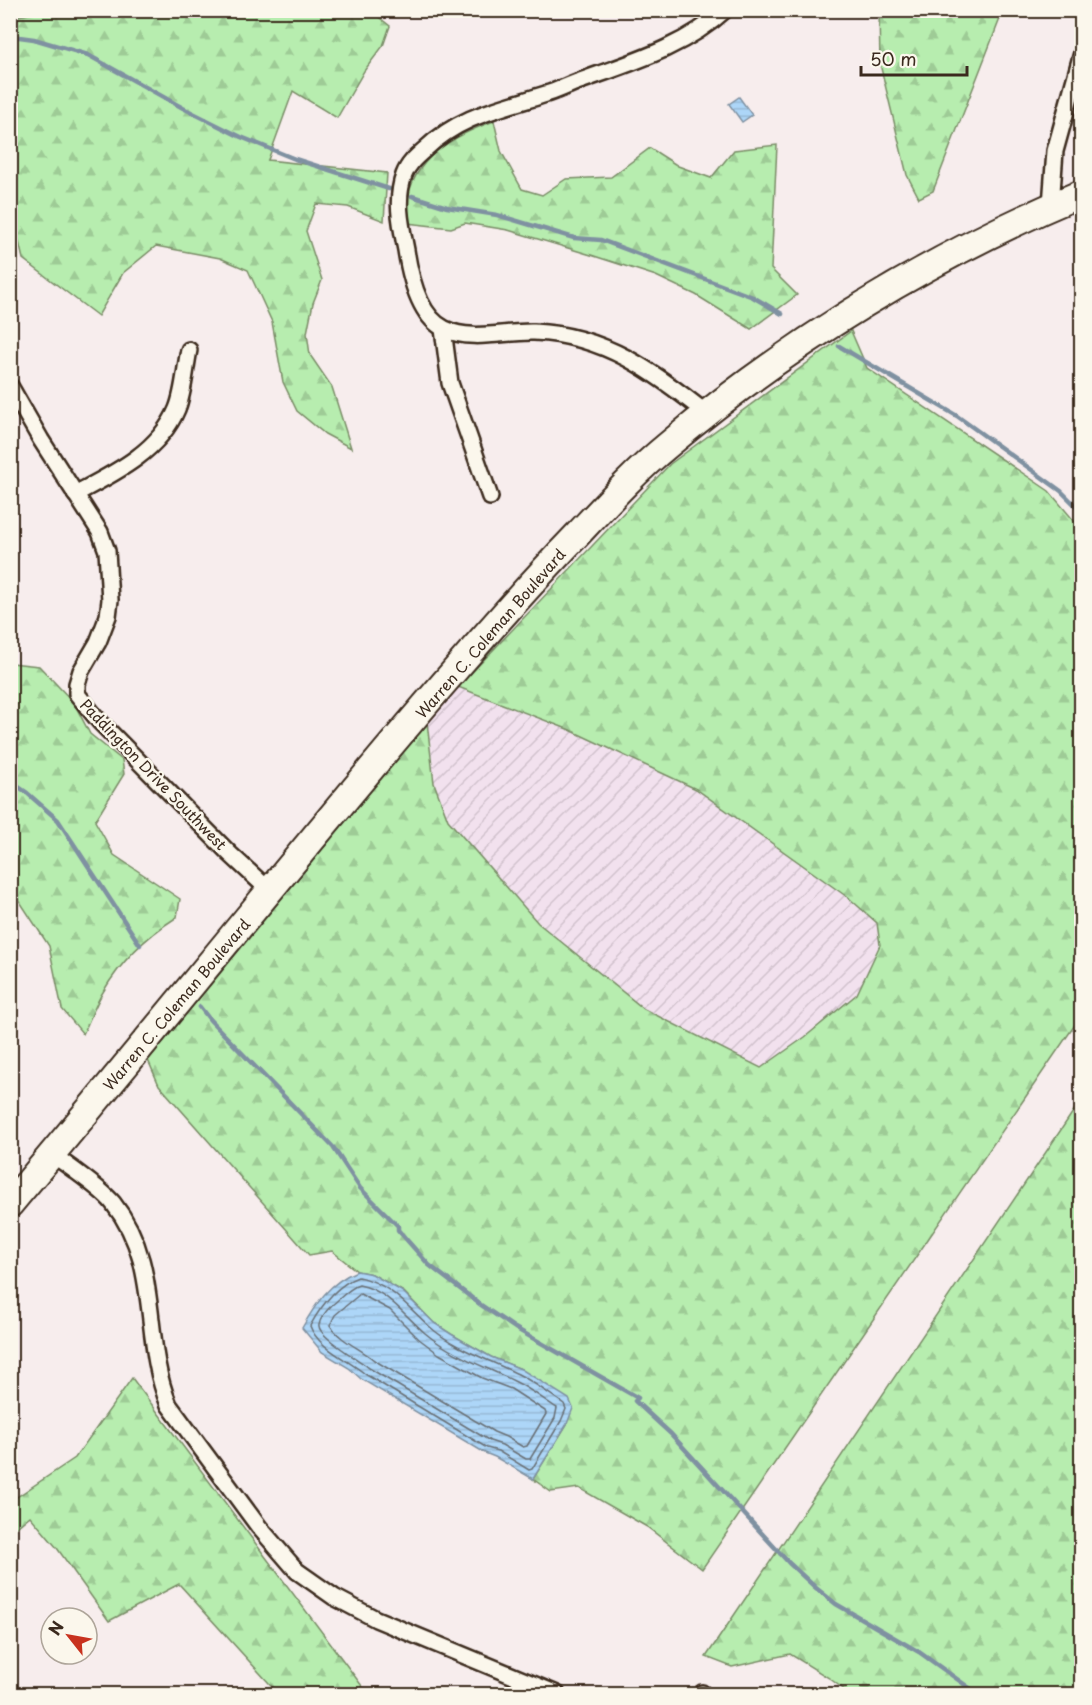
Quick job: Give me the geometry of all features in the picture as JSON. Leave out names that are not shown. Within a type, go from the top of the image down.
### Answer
[{"type":"highway","name":"Warren C. Coleman Boulevard","points":[[10,1204],[473,648],[549,564],[665,447],[733,393],[824,328],[902,280],[1014,222],[1082,193]]},
{"type":"street","points":[[707,414],[660,376],[606,348],[571,336],[534,332],[457,334],[443,329],[431,319],[422,304],[409,269],[399,214],[404,175],[412,162],[440,135],[486,111],[547,94],[615,70],[707,28],[725,10]]},
{"type":"street","points":[[1052,205],[1055,151],[1082,53]]},
{"type":"street","points":[[443,329],[450,383],[490,497]]},
{"type":"street","points":[[75,494],[116,472],[151,446],[166,429],[178,408],[189,350]]},
{"type":"street","name":"Paddington Drive Southwest","points":[[10,386],[41,440],[100,531],[107,551],[110,600],[108,616],[98,642],[81,671],[77,694],[99,721],[230,854],[270,891]]},
{"type":"street","points":[[52,1154],[111,1201],[121,1215],[139,1250],[145,1272],[154,1355],[169,1405],[259,1527],[297,1571],[334,1597],[375,1618],[556,1695]]},
{"type":"shaded area","points":[[458,687],[570,730],[696,789],[850,899],[877,923],[880,945],[857,994],[805,1037],[761,1068],[644,1009],[538,923],[448,820],[434,783],[427,722]]},
{"type":"green space","points":[[49,11],[142,14],[144,11],[371,11],[390,26],[383,46],[364,71],[337,118],[293,91],[268,160],[387,173],[384,221],[348,207],[316,204],[306,231],[322,280],[313,303],[307,333],[310,355],[332,387],[351,448],[325,434],[297,411],[283,382],[272,322],[248,270],[220,258],[156,246],[123,273],[98,316],[23,259],[10,204],[11,17]]},
{"type":"green space","points":[[879,11],[1003,11],[933,191],[919,198],[907,175],[880,64]]},
{"type":"green space","points":[[494,121],[501,151],[522,189],[542,195],[566,179],[611,177],[650,148],[678,166],[711,178],[734,150],[777,145],[771,269],[797,295],[751,329],[696,295],[656,276],[591,255],[508,230],[465,223],[451,228],[407,223],[407,203],[411,185],[419,170],[444,145]]},
{"type":"green space","points":[[851,331],[867,368],[1049,491],[1081,529],[1081,1016],[702,1569],[647,1527],[579,1488],[551,1492],[533,1479],[567,1424],[521,1369],[491,1357],[451,1334],[434,1323],[404,1292],[372,1274],[357,1271],[332,1251],[309,1255],[159,1085],[148,1060],[427,722],[434,783],[448,820],[538,923],[644,1009],[761,1068],[805,1037],[857,994],[880,945],[877,923],[850,899],[696,789],[570,730],[458,687],[670,464]]},
{"type":"green space","points":[[11,663],[39,666],[74,703],[90,734],[122,760],[124,774],[95,821],[114,855],[180,899],[177,917],[155,932],[136,950],[110,981],[97,1002],[83,1034],[62,1009],[49,946],[11,888]]},
{"type":"green space","points":[[1081,1100],[1081,1694],[850,1694],[790,1654],[732,1667],[706,1657]]},
{"type":"green space","points":[[132,1378],[368,1694],[279,1694],[179,1584],[109,1621],[57,1548],[30,1516],[11,1532],[11,1501],[75,1458]]},
{"type":"water","points":[[739,97],[752,115],[742,122],[729,104]]},
{"type":"water","points":[[357,1271],[372,1274],[403,1292],[434,1323],[451,1334],[491,1357],[521,1369],[569,1399],[573,1408],[567,1424],[533,1479],[361,1379],[349,1368],[322,1352],[302,1328],[331,1287]]},
{"type":"waterway","points":[[12,36],[34,39],[88,55],[183,108],[241,137],[295,159],[389,189]]},
{"type":"waterway","points":[[412,196],[447,207],[497,215],[574,238],[601,240],[753,297],[782,314]]},
{"type":"waterway","points":[[839,346],[957,416],[1061,491],[1079,509],[1082,516]]},
{"type":"waterway","points":[[10,781],[58,820],[140,945]]},
{"type":"waterway","points":[[200,1007],[333,1147],[360,1188],[398,1226],[398,1230],[429,1265],[515,1328],[638,1398],[635,1401],[671,1434],[789,1563],[816,1588],[836,1604],[919,1652],[978,1694]]}]
